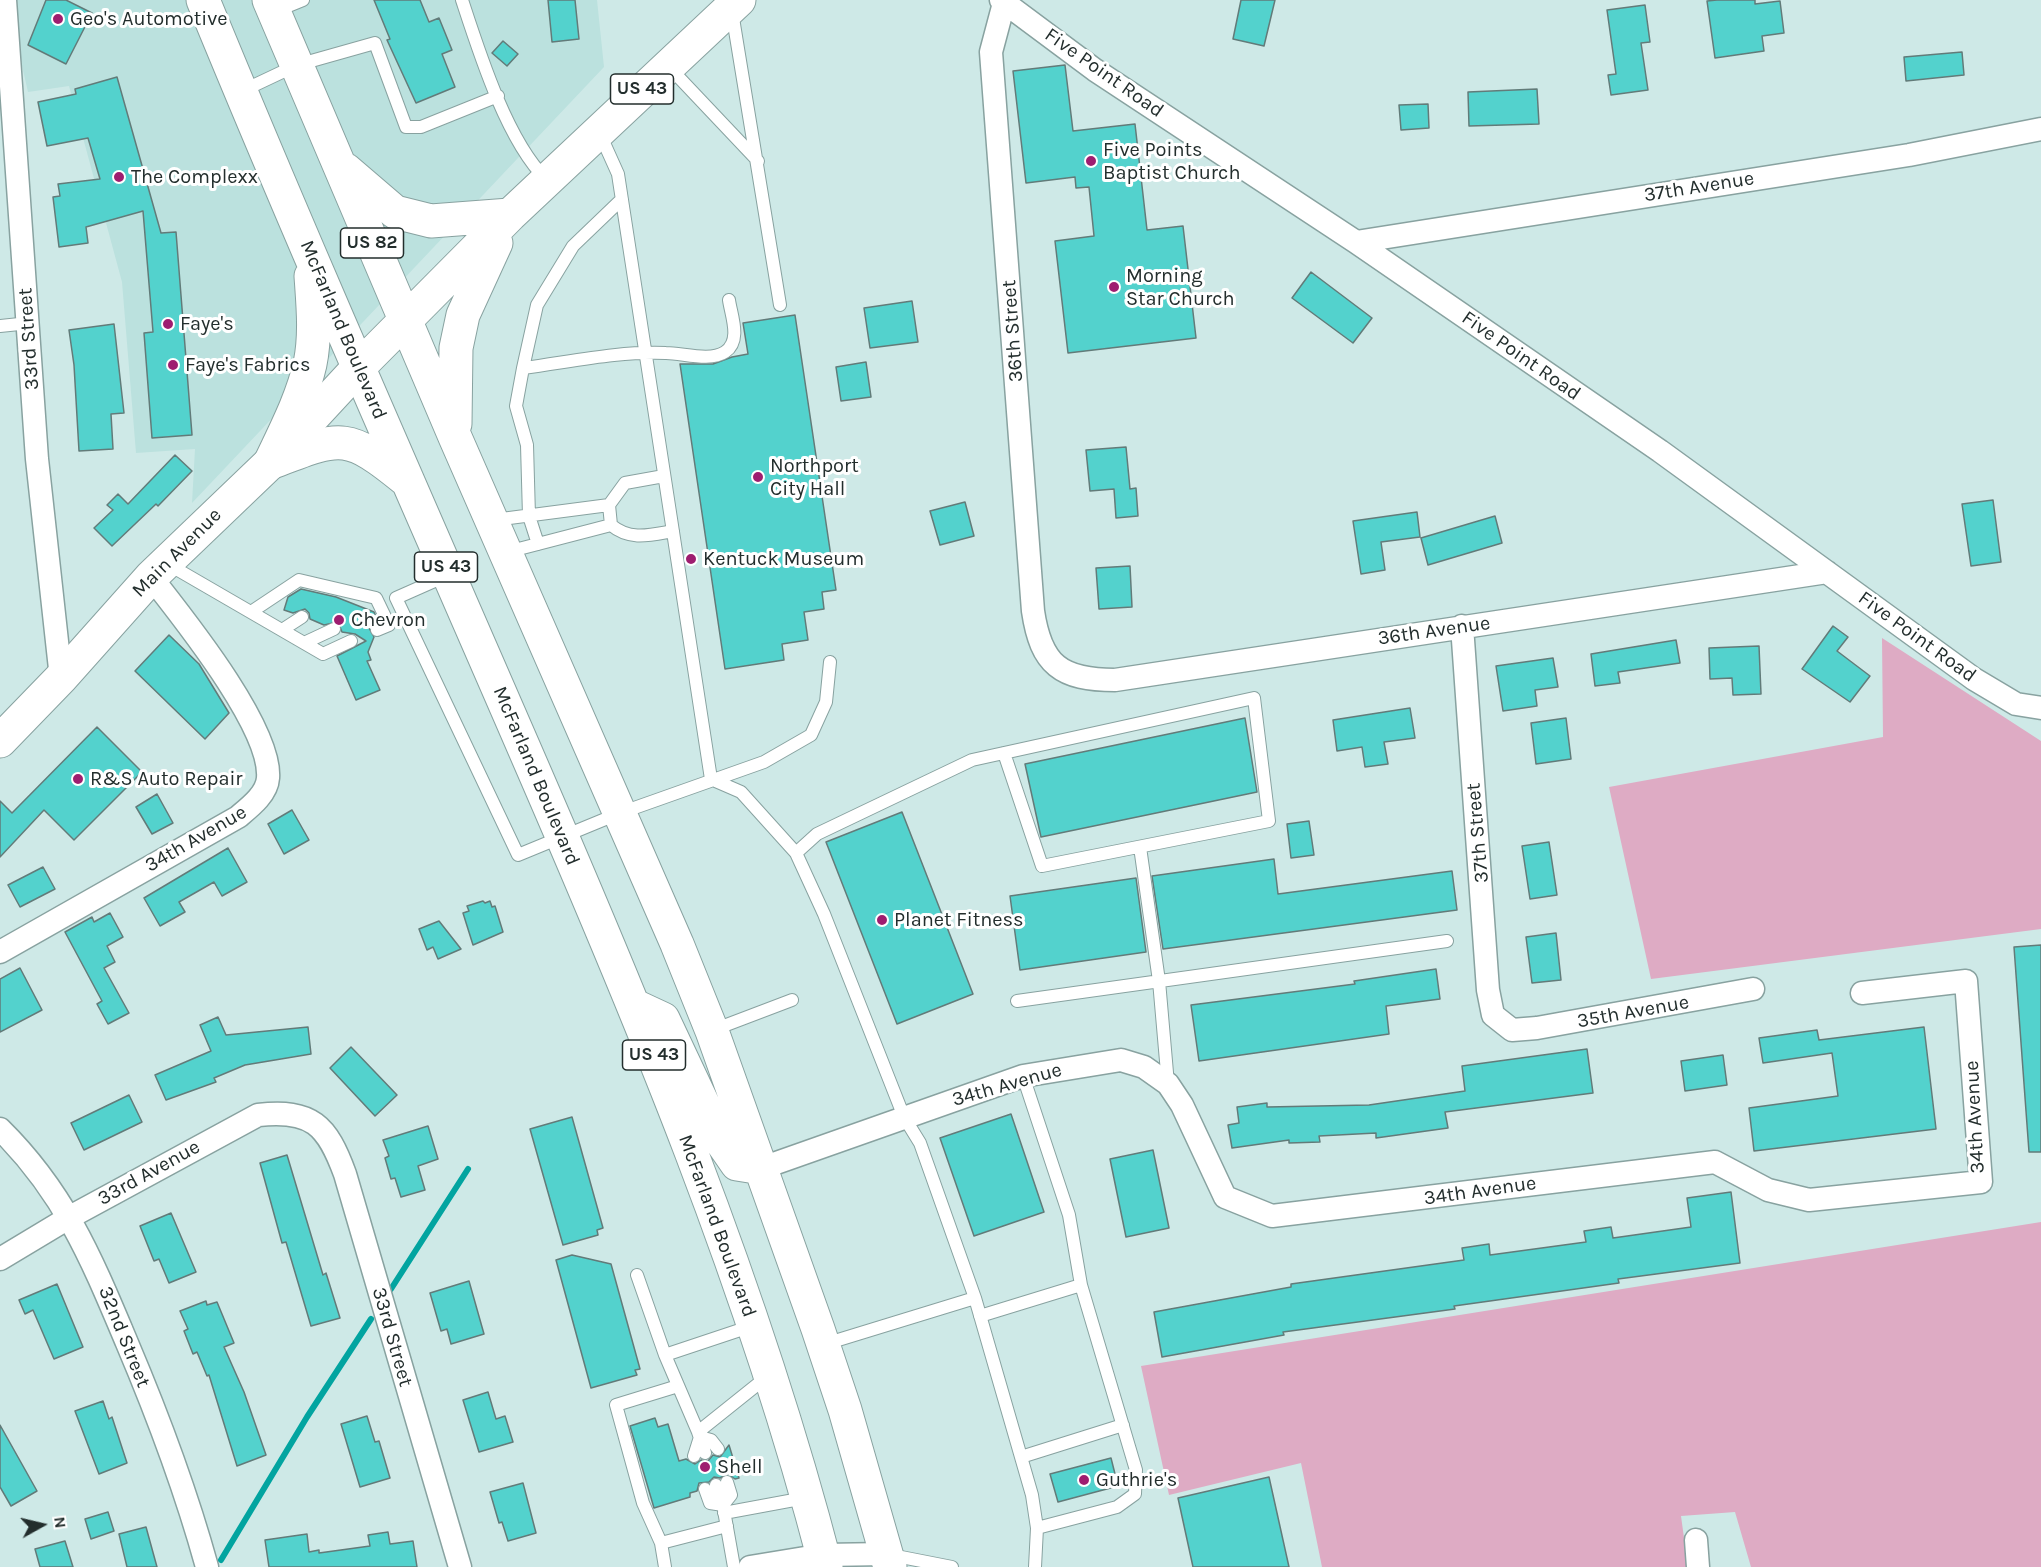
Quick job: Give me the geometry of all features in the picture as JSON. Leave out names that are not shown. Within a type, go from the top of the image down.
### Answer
[{"type":"main road","name":"McFarland Boulevard","points":[[203,0],[358,368],[411,485],[633,1005],[710,1200],[770,1376],[825,1561]]},
{"type":"main road","name":"US 82","points":[[282,4],[297,65],[455,437]]},
{"type":"main road","name":"US 43","points":[[358,368],[546,180],[735,4]]},
{"type":"main road","points":[[339,163],[395,212],[431,221],[510,215]]},
{"type":"main road","name":"US 43","points":[[510,215],[463,315],[456,348],[455,437],[620,813],[712,1031],[824,1345],[888,1561]]},
{"type":"main road","points":[[270,463],[299,402],[310,363],[314,324],[310,254]]},
{"type":"main road","name":"Main Avenue","points":[[0,741],[61,678],[158,570],[270,463],[358,368]]},
{"type":"main road","points":[[270,463],[315,446],[335,442],[354,443],[376,456],[411,485]]},
{"type":"main road","points":[[633,1005],[663,1018],[719,1138],[737,1164],[762,1168]]},
{"type":"street","name":"33rd Street","points":[[5,0],[37,459],[61,678]]},
{"type":"street","name":"Five Point Road","points":[[1003,2],[1095,70],[1356,242],[1660,452],[1974,679],[2016,704],[2041,708]]},
{"type":"street","name":"36th Street","points":[[1003,2],[992,52],[1033,611],[1036,635],[1047,658]]},
{"type":"street","name":"37th Avenue","points":[[1356,242],[1909,155],[2041,129]]},
{"type":"street","name":"34th Avenue","points":[[0,952],[238,817],[257,802],[269,780],[267,756],[258,732],[192,631],[158,570]]},
{"type":"street","name":"36th Avenue","points":[[1047,658],[1067,673],[1091,680],[1115,680],[1827,572]]},
{"type":"street","name":"37th Street","points":[[1462,626],[1488,990],[1493,1014],[1512,1030]]},
{"type":"street","name":"34th Avenue","points":[[762,1168],[1023,1076],[1121,1060],[1144,1067],[1168,1084],[1182,1106],[1225,1197],[1272,1216],[1715,1162],[1768,1190],[1809,1200],[1981,1182],[1966,981],[1862,993]]},
{"type":"street","name":"35th Avenue","points":[[1512,1030],[1585,1021],[1753,989]]},
{"type":"street","name":"33rd Avenue","points":[[0,1259],[70,1217],[258,1115],[282,1112],[306,1118]]},
{"type":"street","name":"33rd Street","points":[[306,1118],[326,1131],[345,1174],[460,1567]]},
{"type":"street","name":"32nd Street","points":[[0,1129],[36,1168],[70,1217],[95,1267],[143,1381],[185,1496],[207,1567]]},
{"type":"street","points":[[1696,1540],[1698,1567]]},
{"type":"street","points":[[750,1567],[825,1561],[888,1561]]},
{"type":"lane","points":[[462,0],[486,71],[530,164],[546,180]]},
{"type":"lane","points":[[735,4],[780,305]]},
{"type":"lane","points":[[240,92],[297,65],[375,43],[406,127],[421,127],[498,96]]},
{"type":"lane","points":[[667,65],[758,161]]},
{"type":"lane","points":[[598,131],[618,174],[711,779]]},
{"type":"lane","points":[[538,544],[529,516],[527,445],[516,406],[537,305],[573,246],[622,199]]},
{"type":"lane","points":[[523,368],[646,352],[711,356],[725,352],[733,343],[735,331],[729,300]]},
{"type":"lane","points":[[0,326],[29,323]]},
{"type":"lane","points":[[664,476],[625,483],[609,505],[611,525],[621,533],[636,537],[673,531]]},
{"type":"lane","points":[[492,520],[609,505]]},
{"type":"lane","points":[[506,552],[611,525]]},
{"type":"lane","points":[[158,570],[251,612],[323,654],[351,641]]},
{"type":"lane","points":[[376,609],[449,575]]},
{"type":"lane","points":[[251,612],[299,580],[340,594],[376,598],[376,609],[389,625],[377,630]]},
{"type":"lane","points":[[396,598],[518,855],[620,813],[711,779],[765,762],[811,735],[826,702],[830,662]]},
{"type":"lane","points":[[282,630],[302,616]]},
{"type":"lane","points":[[304,643],[334,629]]},
{"type":"lane","points":[[796,853],[817,834],[972,760],[1254,698],[1269,820],[1042,866],[1004,753]]},
{"type":"lane","points":[[711,779],[741,792],[796,853],[824,914],[904,1117],[920,1143],[975,1298],[1032,1495],[1037,1528],[1035,1567]]},
{"type":"lane","points":[[1140,847],[1159,981],[1168,1084]]},
{"type":"lane","points":[[1017,1001],[1447,941]]},
{"type":"lane","points":[[712,1031],[792,1000]]},
{"type":"lane","points":[[1023,1076],[1069,1215],[1082,1284],[1136,1470],[1135,1494],[1117,1506],[1037,1528]]},
{"type":"lane","points":[[637,1275],[664,1355],[699,1434],[700,1455]]},
{"type":"lane","points":[[980,1316],[1082,1284]]},
{"type":"lane","points":[[824,1345],[975,1298]]},
{"type":"lane","points":[[664,1355],[753,1326]]},
{"type":"lane","points":[[699,1434],[770,1376]]},
{"type":"lane","points":[[665,1567],[661,1544],[643,1503],[616,1405],[678,1386]]},
{"type":"lane","points":[[1021,1456],[1123,1425]]},
{"type":"lane","points":[[699,1434],[711,1440],[718,1449]]},
{"type":"lane","points":[[716,1485],[727,1526],[734,1567]]},
{"type":"lane","points":[[723,1509],[807,1498]]},
{"type":"lane","points":[[661,1544],[727,1526]]},
{"type":"lane","points":[[888,1561],[952,1567]]},
{"type":"shaded area","points":[[7,0],[597,0],[604,67],[192,503],[195,449],[136,453],[122,282],[69,86],[28,92]]},
{"type":"shaded area","points":[[1882,638],[2041,741],[2041,929],[1651,979],[1609,787],[1883,737]]},
{"type":"shaded area","points":[[2041,1222],[2041,1567],[1751,1567],[1735,1512],[1681,1516],[1688,1567],[1322,1567],[1301,1463],[1169,1495],[1141,1366]]},
{"type":"building","points":[[46,0],[66,0],[92,13],[66,64],[28,45]]},
{"type":"building","points":[[374,0],[420,0],[429,22],[439,18],[452,50],[442,54],[455,87],[416,103],[387,40],[390,39]]},
{"type":"building","points":[[548,0],[575,0],[579,39],[552,42]]},
{"type":"building","points":[[1241,0],[1275,0],[1264,46],[1233,39]]},
{"type":"building","points":[[1755,0],[1755,4],[1780,1],[1784,33],[1762,36],[1764,51],[1715,58],[1707,1]]},
{"type":"building","points":[[1645,5],[1650,42],[1641,43],[1648,90],[1611,95],[1608,75],[1616,74],[1607,10]]},
{"type":"building","points":[[503,41],[518,54],[507,66],[492,53]]},
{"type":"building","points":[[1962,52],[1964,75],[1906,81],[1904,57]]},
{"type":"building","points":[[1065,65],[1073,131],[1135,124],[1147,230],[1183,226],[1196,338],[1068,353],[1055,241],[1094,236],[1089,187],[1076,188],[1075,177],[1026,183],[1013,71]]},
{"type":"building","points":[[117,77],[161,233],[176,232],[192,435],[152,438],[144,333],[153,332],[143,211],[86,227],[88,243],[59,247],[53,197],[60,196],[58,184],[100,179],[88,138],[47,146],[38,102],[76,94],[75,89]]},
{"type":"building","points":[[1537,89],[1539,124],[1469,126],[1468,92]]},
{"type":"building","points":[[1428,104],[1429,128],[1401,130],[1399,105]]},
{"type":"building","points":[[1311,272],[1372,318],[1353,343],[1292,298]]},
{"type":"building","points":[[912,301],[918,342],[870,348],[864,308]]},
{"type":"building","name":"Northport City Hall","points":[[795,315],[836,590],[822,592],[824,609],[804,612],[808,640],[782,644],[784,660],[725,669],[680,364],[713,364],[748,354],[743,323]]},
{"type":"building","points":[[114,324],[124,413],[111,414],[113,449],[79,451],[74,365],[69,330]]},
{"type":"building","points":[[866,362],[871,397],[841,401],[836,367]]},
{"type":"building","points":[[1126,447],[1130,489],[1136,488],[1138,516],[1116,518],[1114,489],[1090,491],[1086,450]]},
{"type":"building","points":[[175,455],[192,471],[158,506],[156,504],[112,546],[94,528],[113,510],[107,505],[118,494],[128,504]]},
{"type":"building","points":[[1993,500],[2001,562],[1971,566],[1962,504]]},
{"type":"building","points":[[965,502],[974,536],[940,545],[930,511]]},
{"type":"building","points":[[1417,512],[1420,537],[1381,542],[1385,570],[1361,574],[1353,521]]},
{"type":"building","points":[[1495,516],[1502,543],[1428,565],[1421,538]]},
{"type":"building","points":[[1130,566],[1132,607],[1099,609],[1096,568]]},
{"type":"building","points":[[301,589],[336,597],[374,612],[378,621],[369,628],[374,637],[368,652],[371,660],[367,661],[380,690],[356,700],[337,656],[366,641],[355,634],[342,632],[338,622],[324,625],[310,619],[305,609],[293,613],[284,610],[288,597]]},
{"type":"building","points":[[1833,626],[1848,637],[1837,651],[1870,676],[1850,702],[1802,669]]},
{"type":"building","points":[[169,635],[199,664],[229,713],[205,739],[135,671]]},
{"type":"building","points":[[1676,640],[1680,663],[1618,672],[1620,683],[1595,686],[1591,654]]},
{"type":"building","points":[[1759,646],[1761,694],[1733,695],[1732,678],[1710,679],[1709,648]]},
{"type":"building","points":[[1553,658],[1558,687],[1535,690],[1537,706],[1503,711],[1496,666]]},
{"type":"building","points":[[1410,708],[1415,738],[1384,742],[1388,764],[1365,767],[1362,747],[1337,751],[1333,720]]},
{"type":"building","points":[[1245,718],[1257,792],[1041,837],[1025,764]]},
{"type":"building","points":[[1566,718],[1571,759],[1536,764],[1531,723]]},
{"type":"building","points":[[97,727],[142,772],[74,840],[44,810],[0,857],[0,801],[12,813]]},
{"type":"building","points":[[157,794],[173,823],[152,834],[136,807]]},
{"type":"building","points":[[292,810],[309,840],[284,854],[268,824]]},
{"type":"building","points":[[902,812],[973,994],[897,1024],[826,842]]},
{"type":"building","points":[[1309,821],[1314,855],[1291,858],[1287,824]]},
{"type":"building","points":[[1549,842],[1557,895],[1530,899],[1522,846]]},
{"type":"building","points":[[228,848],[247,882],[222,896],[214,882],[179,902],[185,912],[160,926],[144,898]]},
{"type":"building","points":[[1274,859],[1278,894],[1452,871],[1457,910],[1163,949],[1152,876]]},
{"type":"building","points":[[43,867],[55,889],[20,907],[8,885]]},
{"type":"building","points":[[1136,878],[1146,952],[1020,970],[1010,896]]},
{"type":"building","points":[[483,901],[485,903],[490,901],[492,907],[495,906],[503,932],[473,945],[463,913],[469,911],[467,906]]},
{"type":"building","points":[[110,913],[123,937],[107,946],[115,962],[104,968],[129,1013],[108,1024],[97,1004],[102,1001],[65,932],[92,917],[94,922]]},
{"type":"building","points":[[439,921],[461,949],[438,959],[433,947],[427,950],[419,929]]},
{"type":"building","points":[[1556,933],[1561,980],[1532,983],[1526,937]]},
{"type":"building","points":[[2041,945],[2041,1152],[2029,1152],[2014,947]]},
{"type":"building","points":[[20,968],[42,1010],[0,1032],[0,979]]},
{"type":"building","points":[[1436,969],[1440,999],[1386,1006],[1389,1034],[1199,1061],[1191,1005],[1355,984],[1354,981]]},
{"type":"building","points":[[218,1017],[226,1035],[308,1027],[311,1054],[245,1065],[214,1078],[216,1082],[166,1100],[155,1075],[211,1051],[200,1025]]},
{"type":"building","points":[[1924,1027],[1936,1129],[1754,1151],[1749,1108],[1838,1096],[1832,1053],[1763,1063],[1759,1038],[1817,1030],[1819,1040]]},
{"type":"building","points":[[351,1047],[397,1095],[375,1116],[330,1068]]},
{"type":"building","points":[[1587,1049],[1593,1093],[1445,1112],[1448,1128],[1376,1138],[1376,1133],[1319,1136],[1320,1142],[1289,1143],[1289,1140],[1232,1148],[1228,1125],[1239,1123],[1237,1107],[1267,1103],[1267,1107],[1369,1105],[1465,1091],[1462,1066]]},
{"type":"building","points":[[1723,1055],[1727,1085],[1685,1091],[1681,1061]]},
{"type":"building","points":[[129,1095],[142,1122],[84,1150],[71,1123]]},
{"type":"building","points":[[1011,1114],[1044,1212],[974,1236],[940,1138]]},
{"type":"building","points":[[572,1117],[603,1228],[597,1230],[598,1235],[563,1245],[530,1129]]},
{"type":"building","points":[[428,1126],[438,1159],[418,1166],[425,1190],[401,1197],[395,1178],[391,1179],[385,1158],[389,1156],[383,1140]]},
{"type":"building","points":[[1153,1150],[1169,1228],[1126,1237],[1110,1159]]},
{"type":"building","points":[[287,1155],[323,1275],[326,1273],[340,1318],[311,1326],[286,1242],[282,1243],[260,1163]]},
{"type":"building","points":[[1731,1192],[1740,1263],[1618,1279],[1619,1283],[1454,1306],[1455,1309],[1283,1332],[1284,1335],[1162,1357],[1154,1312],[1291,1287],[1291,1284],[1464,1260],[1462,1248],[1489,1244],[1490,1255],[1586,1242],[1584,1231],[1611,1227],[1613,1238],[1691,1227],[1687,1198]]},
{"type":"building","points":[[171,1213],[196,1272],[169,1283],[159,1259],[154,1261],[140,1226]]},
{"type":"building","points":[[572,1255],[611,1264],[640,1369],[635,1370],[637,1375],[591,1388],[556,1260]]},
{"type":"building","points":[[469,1281],[484,1334],[451,1344],[447,1329],[441,1331],[430,1293]]},
{"type":"building","points":[[57,1284],[83,1347],[54,1359],[33,1310],[25,1314],[19,1300]]},
{"type":"building","points":[[206,1301],[207,1305],[217,1302],[234,1343],[224,1347],[244,1392],[266,1455],[237,1466],[209,1375],[207,1376],[197,1352],[193,1354],[184,1331],[188,1329],[180,1311]]},
{"type":"building","points":[[488,1392],[496,1419],[505,1416],[513,1442],[479,1452],[463,1400]]},
{"type":"building","points":[[103,1401],[109,1419],[112,1417],[127,1463],[99,1474],[75,1411]]},
{"type":"building","points":[[367,1416],[375,1442],[379,1441],[390,1478],[360,1487],[341,1424]]},
{"type":"building","points":[[655,1418],[658,1427],[668,1424],[679,1461],[686,1459],[695,1464],[701,1460],[708,1461],[713,1455],[720,1457],[729,1445],[739,1478],[735,1479],[728,1474],[720,1478],[714,1477],[709,1482],[699,1483],[697,1491],[690,1493],[690,1497],[654,1508],[630,1426]]},
{"type":"building","points":[[0,1425],[37,1491],[11,1506],[0,1487]]},
{"type":"building","name":"Guthrie's","points":[[1111,1458],[1118,1486],[1058,1502],[1050,1474]]},
{"type":"building","points":[[1269,1477],[1289,1567],[1193,1567],[1178,1498]]},
{"type":"building","points":[[523,1483],[536,1533],[508,1541],[502,1522],[499,1523],[490,1492]]},
{"type":"building","points":[[108,1512],[114,1531],[91,1539],[85,1519]]},
{"type":"building","points":[[146,1527],[157,1567],[127,1567],[119,1534]]},
{"type":"building","points":[[388,1532],[390,1544],[413,1541],[417,1567],[269,1567],[265,1540],[307,1534],[309,1552],[319,1550],[319,1553],[370,1546],[368,1535]]},
{"type":"building","points":[[65,1541],[73,1567],[40,1567],[35,1549]]},
{"type":"waterway","points":[[391,1289],[468,1169]]},
{"type":"waterway","points":[[221,1560],[307,1417],[371,1319]]},
{"type":"place","name":"Geo's Automotive","points":[[58,19]]},
{"type":"place","name":"Five Points Baptist Church","points":[[1091,161]]},
{"type":"place","name":"The Complexx","points":[[119,177]]},
{"type":"place","name":"Morning Star Church","points":[[1114,287]]},
{"type":"place","name":"Faye's","points":[[168,324]]},
{"type":"place","name":"Faye's Fabrics","points":[[173,365]]},
{"type":"place","name":"Northport City Hall","points":[[758,477]]},
{"type":"place","name":"Kentuck Museum","points":[[691,559]]},
{"type":"place","name":"Chevron","points":[[339,620]]},
{"type":"place","name":"R&S Auto Repair","points":[[78,779]]},
{"type":"place","name":"Planet Fitness","points":[[882,920]]},
{"type":"place","name":"Shell","points":[[705,1467]]},
{"type":"place","name":"Guthrie's","points":[[1084,1480]]}]
